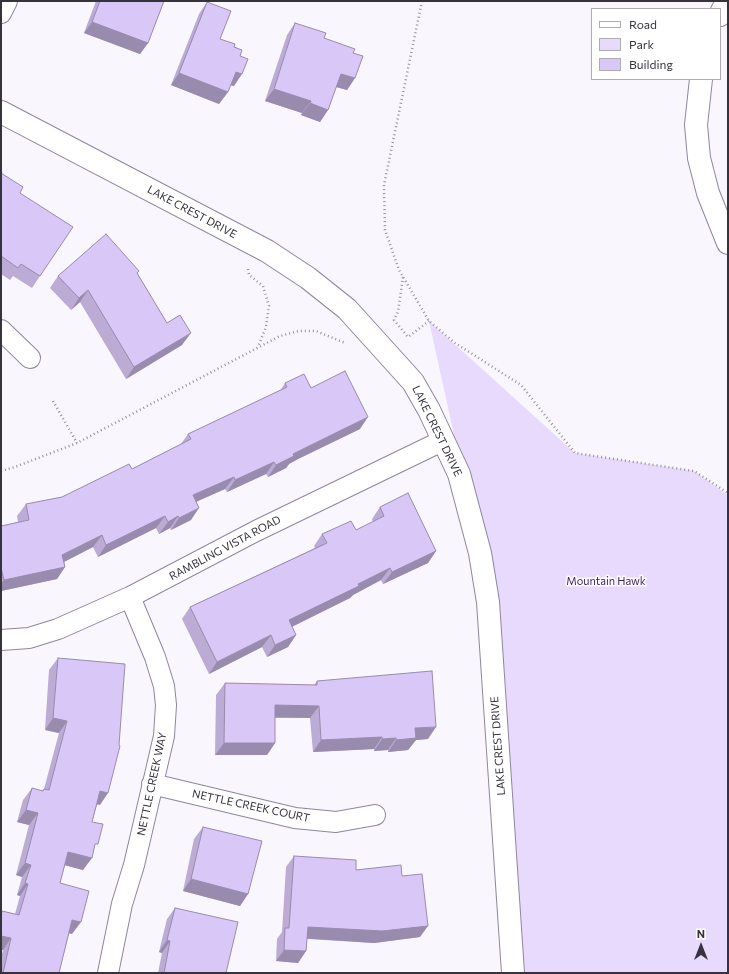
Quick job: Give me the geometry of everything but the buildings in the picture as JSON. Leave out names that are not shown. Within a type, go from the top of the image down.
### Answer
[{"type":"main road","points":[[721,13],[727,1]]},
{"type":"main road","points":[[701,80],[696,125],[699,158],[708,194],[728,243]]},
{"type":"main road","name":"LAKE CREST DRIVE","points":[[1,112],[267,251],[308,278],[347,310],[413,382],[444,440],[459,474],[472,517],[480,553],[488,602],[513,973]]},
{"type":"street","points":[[1,12],[7,1]]},
{"type":"street","points":[[1,330],[30,358]]},
{"type":"street","name":"RAMBLING VISTA ROAD","points":[[1,640],[30,638],[58,629],[130,597],[256,531],[444,440]]},
{"type":"street","name":"NETTLE CREEK WAY","points":[[108,973],[122,904],[134,865],[164,736],[166,705],[164,686],[155,657],[146,631],[130,597]]},
{"type":"street","name":"NETTLE CREEK COURT","points":[[152,784],[295,818],[336,822],[375,815]]},
{"type":"path","points":[[422,1],[384,185],[385,230],[403,276],[429,321],[455,343],[521,385],[575,453],[694,471],[728,493]]},
{"type":"path","points":[[248,269],[249,275],[263,286],[269,306],[266,327],[258,347]]},
{"type":"path","points":[[403,276],[398,312],[394,320],[408,337],[429,321]]},
{"type":"path","points":[[1,471],[78,443],[280,336],[299,331],[316,331],[345,343]]},
{"type":"path","points":[[53,401],[78,443]]},
{"type":"green space","name":"Mountain Hawk","points":[[429,321],[575,453],[694,471],[728,495],[728,973],[513,973],[480,553]]}]
